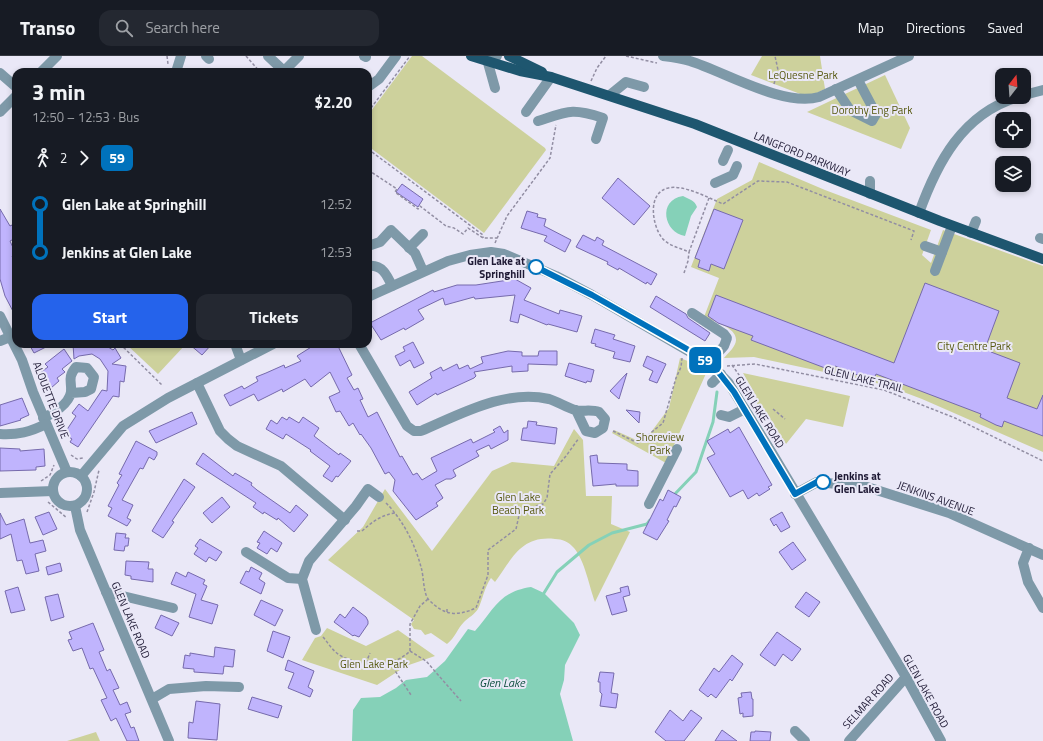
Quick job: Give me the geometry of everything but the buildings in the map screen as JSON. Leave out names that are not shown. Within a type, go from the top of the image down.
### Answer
[{"type":"main road","name":"LANGFORD PARKWAY","points":[[471,56],[488,63],[520,72],[551,77],[695,124],[952,226],[1043,259]]},
{"type":"main road","name":"LANGFORD PARKWAY","points":[[509,56],[551,77]]},
{"type":"street","points":[[45,68],[57,56]]},
{"type":"street","points":[[177,68],[181,56]]},
{"type":"street","points":[[268,56],[281,68]]},
{"type":"street","points":[[288,68],[299,56]]},
{"type":"street","points":[[372,84],[379,78],[396,56]]},
{"type":"street","points":[[495,88],[488,63],[497,56]]},
{"type":"street","points":[[663,56],[689,58],[771,92],[796,99],[812,99],[858,80],[909,56]]},
{"type":"street","points":[[0,73],[12,84]]},
{"type":"street","points":[[526,112],[551,77]]},
{"type":"street","points":[[836,89],[850,110],[872,121],[876,114],[858,80]]},
{"type":"street","points":[[610,95],[626,82],[631,82],[644,87]]},
{"type":"street","points":[[1031,93],[1043,90]]},
{"type":"street","points":[[0,112],[12,100]]},
{"type":"street","points":[[919,213],[933,176],[957,138],[968,126],[999,104]]},
{"type":"street","points":[[538,121],[570,111],[579,111],[603,118],[596,139]]},
{"type":"street","points":[[723,161],[728,150]]},
{"type":"street","points":[[716,184],[733,175],[736,166]]},
{"type":"street","points":[[870,181],[870,194]]},
{"type":"street","points":[[971,233],[976,221]]},
{"type":"street","points":[[935,271],[952,226]]},
{"type":"street","points":[[372,245],[380,242],[390,230],[415,253],[423,271]]},
{"type":"street","points":[[409,248],[423,234]]},
{"type":"street","points":[[925,246],[942,252]]},
{"type":"street","name":"GLEN LAKE ROAD","points":[[372,295],[423,271],[470,255],[491,252],[504,254],[586,291],[694,353],[716,368],[745,409],[906,677],[941,741]]},
{"type":"street","points":[[372,266],[376,265],[381,268],[392,286]]},
{"type":"street","points":[[692,313],[724,334],[727,338],[712,383]]},
{"type":"street","name":"ALOUETTE DRIVE","points":[[0,316],[12,341]]},
{"type":"street","points":[[0,341],[10,337]]},
{"type":"street","name":"ALOUETTE DRIVE","points":[[16,348],[22,360],[45,421],[67,472]]},
{"type":"street","points":[[236,348],[241,360]]},
{"type":"street","points":[[81,476],[123,426],[168,398],[265,348]]},
{"type":"street","points":[[361,348],[407,426],[414,431],[421,430],[477,407],[516,398],[549,399],[576,410],[599,412],[605,419],[603,428],[595,433],[586,431],[576,410]]},
{"type":"street","points":[[197,383],[220,431],[228,439],[237,446],[281,466],[345,520]]},
{"type":"street","points":[[0,434],[15,435],[34,430],[60,409],[71,393]]},
{"type":"street","points":[[721,414],[729,417],[745,409]]},
{"type":"street","points":[[649,504],[677,449]]},
{"type":"street","points":[[67,472],[74,472],[81,476],[86,484],[86,494],[81,503],[75,506],[62,505],[56,500],[53,491],[52,486],[56,478],[67,472]]},
{"type":"street","name":"JENKINS AVENUE","points":[[795,494],[817,482],[867,488],[948,513],[1029,548],[1043,556]]},
{"type":"street","points":[[316,630],[302,580],[309,561],[345,520],[368,489],[379,497]]},
{"type":"street","points":[[0,492],[53,491]]},
{"type":"street","name":"GLEN LAKE ROAD","points":[[75,506],[80,530],[169,741]]},
{"type":"street","points":[[1029,548],[1023,563],[1028,582],[1043,608]]},
{"type":"street","points":[[246,552],[288,578],[302,580]]},
{"type":"street","points":[[106,592],[172,608]]},
{"type":"street","name":"SELMAR ROAD","points":[[849,741],[906,677]]},
{"type":"street","points":[[152,699],[169,689],[206,686],[239,687]]},
{"type":"street","points":[[795,731],[805,741]]},
{"type":"path","points":[[246,56],[256,68]]},
{"type":"path","points":[[372,107],[410,56]]},
{"type":"path","points":[[773,88],[778,70],[775,56]]},
{"type":"path","points":[[372,173],[397,189],[395,192],[418,209],[420,206],[446,226],[454,228],[463,234],[468,228],[483,238],[497,238],[507,216],[550,158],[558,122]]},
{"type":"path","points":[[372,152],[483,235],[483,238]]},
{"type":"path","points":[[689,252],[670,244],[658,231],[655,220],[654,203],[662,190],[668,187],[682,188],[723,204],[758,181],[787,182],[914,231],[910,240]]},
{"type":"path","points":[[684,273],[689,252],[709,198]]},
{"type":"path","points":[[124,348],[162,386]]},
{"type":"path","points":[[603,428],[638,443],[663,423],[676,378],[681,367],[682,357],[686,354],[694,353]]},
{"type":"path","name":"GLEN LAKE TRAIL","points":[[716,368],[751,364],[884,390],[955,418],[1043,461]]},
{"type":"path","points":[[732,365],[751,392],[753,390]]},
{"type":"path","points":[[773,409],[785,419]]},
{"type":"path","points":[[379,497],[395,513],[406,531],[418,557],[428,599],[438,609],[446,612],[461,613],[476,608],[479,601],[488,575],[488,550],[516,529],[520,511],[543,504],[547,498],[550,474],[586,431]]},
{"type":"path","points":[[68,452],[77,459],[84,458]]},
{"type":"path","points":[[36,482],[46,478],[50,474],[54,460]]},
{"type":"path","points":[[86,516],[94,492],[97,476],[102,466]]},
{"type":"path","points":[[42,502],[51,502],[69,521]]},
{"type":"path","points":[[357,531],[362,531],[372,522],[385,515],[395,513]]},
{"type":"path","points":[[410,651],[410,624],[420,606],[428,599]]},
{"type":"path","points":[[446,612],[447,608]]},
{"type":"path","points":[[316,630],[342,657],[366,664],[390,662],[410,651]]},
{"type":"path","points":[[410,651],[421,657],[461,701]]},
{"type":"path","points":[[366,664],[370,653]]},
{"type":"path","points":[[390,662],[411,695]]},
{"type":"green space","points":[[412,56],[422,56],[546,150],[484,233],[372,149],[372,110]]},
{"type":"green space","name":"LeQuesne Park","points":[[762,56],[820,56],[825,89],[808,97],[751,75]]},
{"type":"green space","name":"Dorothy Eng Park","points":[[885,75],[910,128],[901,149],[807,112]]},
{"type":"green space","name":"City Centre Park","points":[[759,162],[825,190],[931,230],[922,255],[931,263],[943,230],[1043,266],[1043,452],[922,399],[885,385],[754,357],[724,358],[734,346],[736,340],[735,335],[732,331],[721,324],[704,317],[719,278],[691,267],[717,199],[752,180]]},
{"type":"green space","points":[[130,348],[182,348],[158,374]]},
{"type":"green space","name":"Shoreview Park","points":[[680,358],[708,369],[666,463],[612,433],[614,430],[643,443],[669,408]]},
{"type":"green space","points":[[743,373],[850,396],[843,427],[806,419],[786,444],[768,416],[766,418],[758,409],[756,396]]},
{"type":"green space","name":"Glen Lake Beach Park","points":[[574,429],[583,440],[586,496],[612,496],[611,524],[630,532],[595,602],[578,553],[570,544],[558,539],[543,539],[534,541],[519,550],[512,557],[495,582],[491,578],[478,609],[466,620],[447,644],[431,633],[425,635],[421,630],[414,629],[411,624],[414,620],[328,560],[363,527],[385,489],[432,551],[492,471],[512,462],[554,466]]},
{"type":"green space","name":"Glen Lake Park","points":[[327,628],[366,646],[398,630],[435,656],[406,666],[377,685],[302,660],[315,638],[321,636]]},
{"type":"green space","points":[[96,732],[100,741],[67,741]]},
{"type":"water","points":[[683,196],[693,201],[697,207],[691,216],[685,236],[678,234],[672,229],[666,216],[669,204],[675,199]]},
{"type":"water","name":"Glen Lake","points":[[531,587],[544,593],[574,623],[580,635],[565,665],[564,680],[560,694],[573,741],[352,741],[353,710],[361,698],[380,697],[396,688],[406,680],[427,677],[445,661],[468,629],[475,631],[498,603],[511,593],[520,589]]},
{"type":"waterway","points":[[673,496],[696,472],[713,422],[717,392]]},
{"type":"waterway","points":[[544,593],[557,572],[589,545],[612,533],[647,524],[650,520]]},
{"type":"bus line","name":"59","points":[[536,267],[592,295],[709,363],[728,382],[782,469],[795,494],[817,482],[823,482]]},
{"type":"place","name":"Glen Lake at Springhill","points":[[536,267]]},
{"type":"place","name":"Jenkins at Glen Lake","points":[[823,482]]}]
